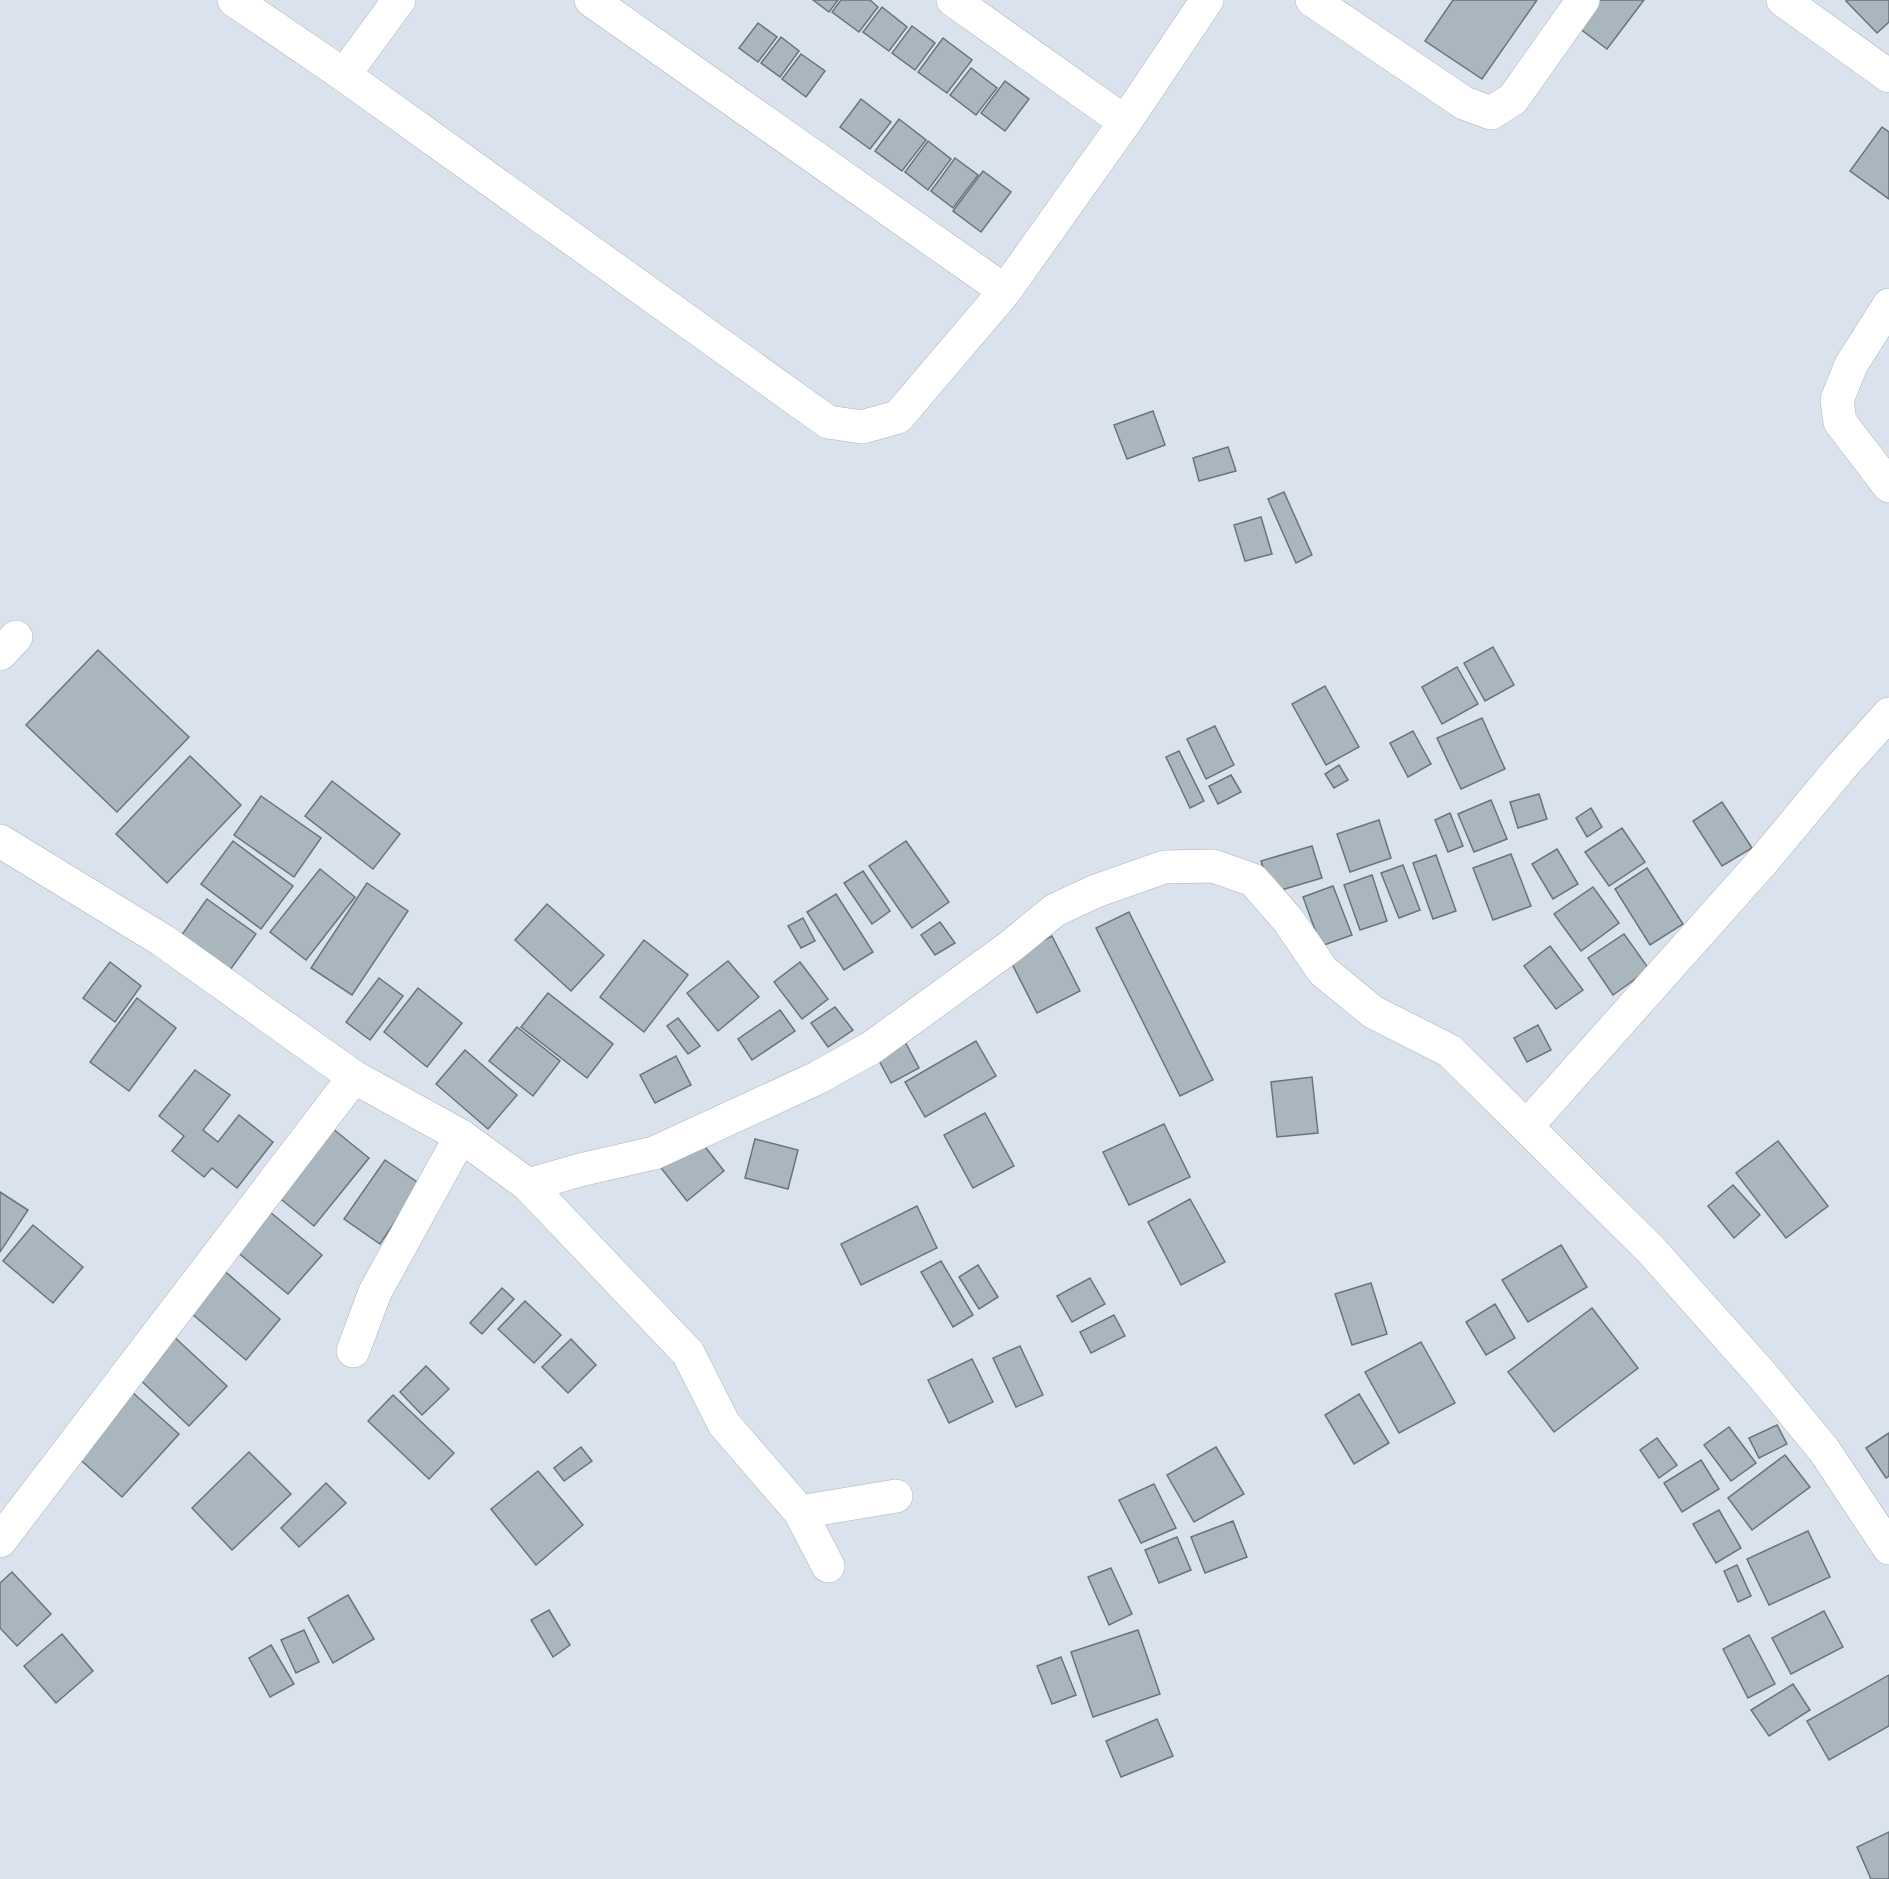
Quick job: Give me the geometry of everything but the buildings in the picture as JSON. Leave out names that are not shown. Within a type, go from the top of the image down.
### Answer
[{"type":"street","points":[[234,0],[344,75],[828,422],[862,427],[898,417],[1005,291],[1125,122],[1207,0]]},
{"type":"street","points":[[344,75],[399,0]]},
{"type":"street","points":[[591,0],[1005,291]]},
{"type":"street","points":[[953,0],[1125,122]]},
{"type":"street","points":[[1312,0],[1464,103],[1491,113],[1513,99],[1583,0]]},
{"type":"street","points":[[1783,0],[1889,76]]},
{"type":"street","points":[[1889,305],[1851,365],[1837,400],[1840,422],[1889,486]]},
{"type":"street","points":[[1527,1126],[1764,860],[1842,766],[1889,714]]},
{"type":"street","points":[[0,841],[162,940],[354,1077],[461,1136],[528,1185],[688,1353],[724,1424],[800,1512],[828,1566]]},
{"type":"street","points":[[528,1185],[654,1153],[817,1078],[871,1048],[1011,946],[1055,910],[1096,891],[1164,867],[1214,866],[1253,880],[1288,920],[1323,971],[1373,1012],[1450,1051],[1652,1251],[1763,1376],[1824,1450],[1889,1548]]},
{"type":"street","points":[[0,1541],[354,1077]]},
{"type":"street","points":[[353,1352],[375,1292],[461,1136]]},
{"type":"street","points":[[800,1512],[896,1497]]}]
